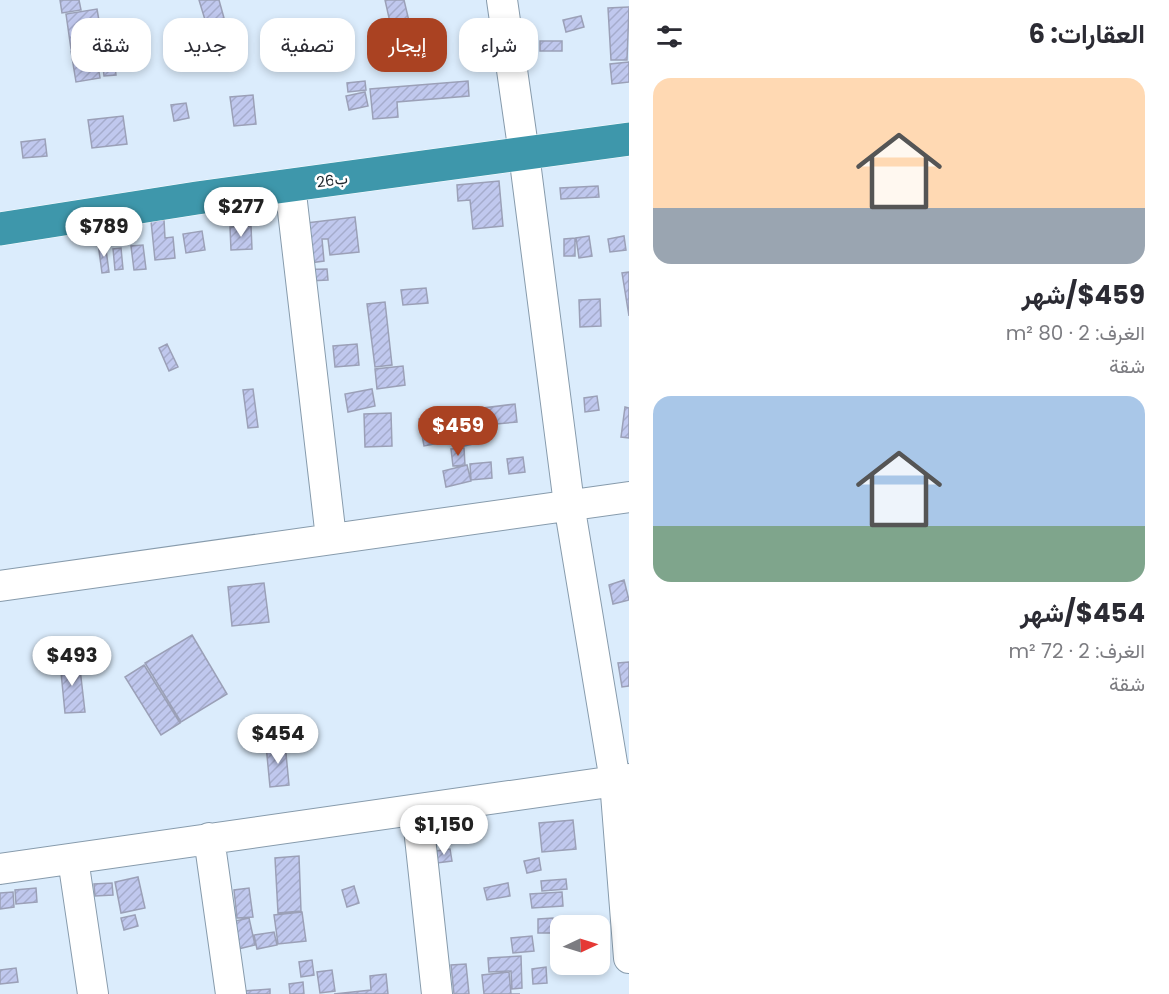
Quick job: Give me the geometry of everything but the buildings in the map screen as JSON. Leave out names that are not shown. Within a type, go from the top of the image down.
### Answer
[{"type":"highway","name":"26ب","points":[[0,229],[290,185],[629,139]]},
{"type":"street","points":[[502,0],[525,154],[569,504],[622,780],[629,958]]},
{"type":"street","points":[[290,185],[331,538]]},
{"type":"street","points":[[0,586],[629,497]]},
{"type":"street","points":[[0,869],[622,780]]},
{"type":"street","points":[[417,810],[437,994]]},
{"type":"street","points":[[209,838],[231,994]]},
{"type":"street","points":[[73,859],[93,994]]}]
